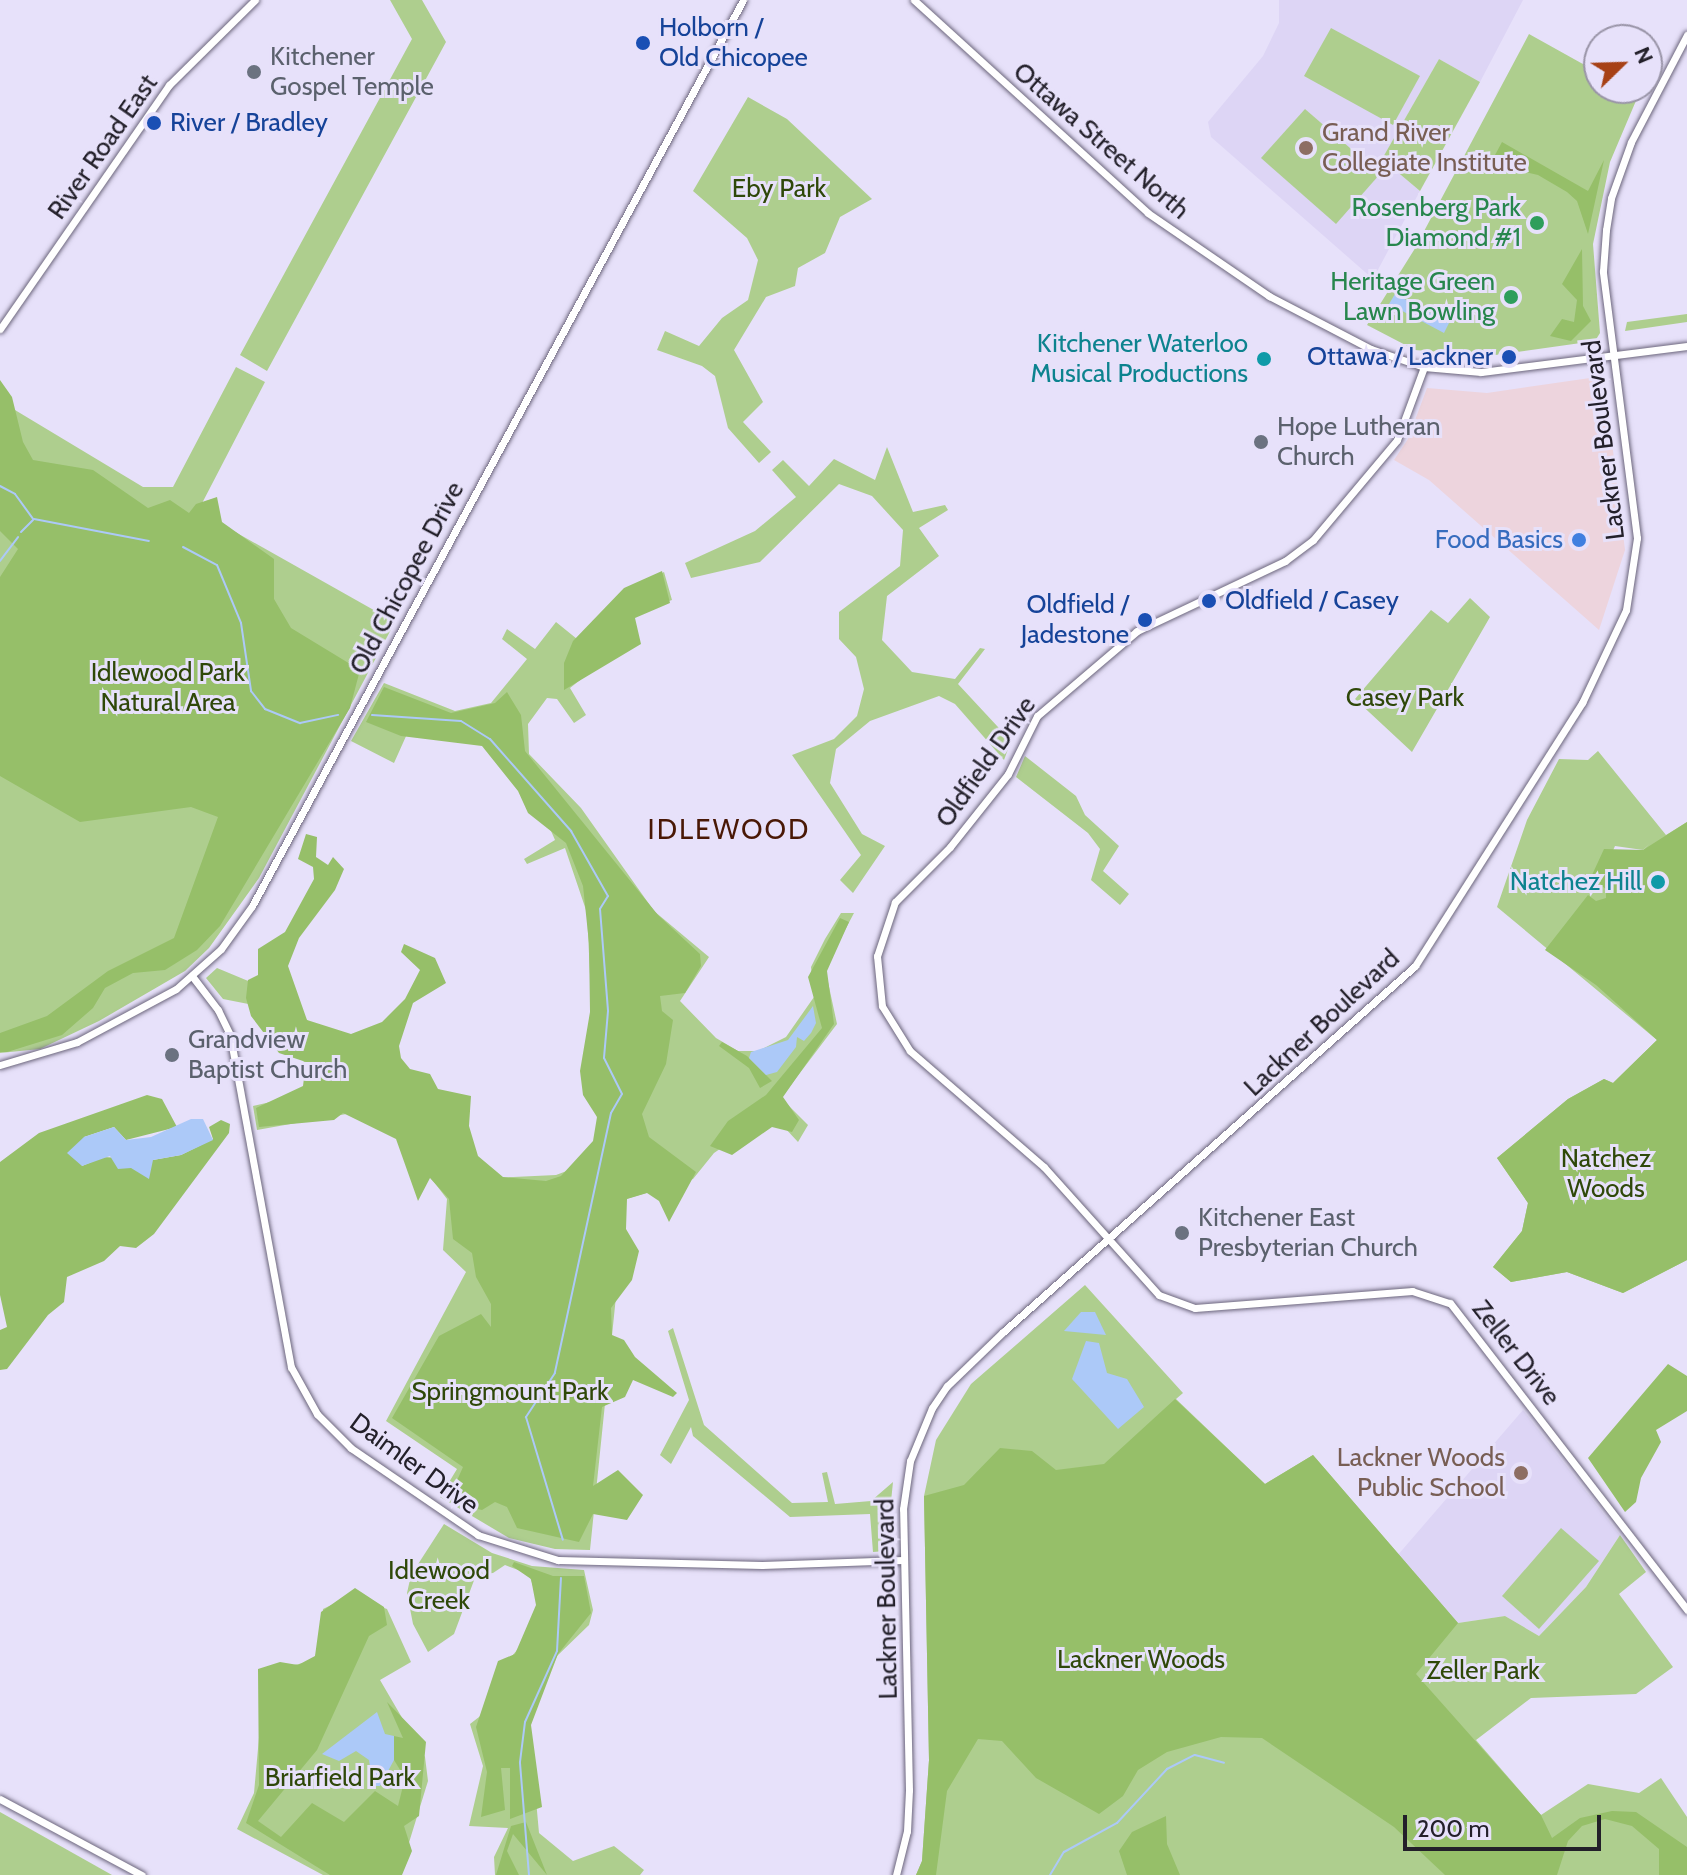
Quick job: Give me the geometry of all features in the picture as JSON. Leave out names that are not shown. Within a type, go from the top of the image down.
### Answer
[{"type":"street","name":"River Road East","points":[[0,329],[169,85],[255,0]]},
{"type":"street","name":"Old Chicopee Drive","points":[[0,1065],[77,1042],[192,976],[221,949],[252,906],[743,0]]},
{"type":"street","name":"Ottawa Street North","points":[[914,0],[1091,166],[1169,228],[1269,296],[1371,349],[1424,367],[1481,372],[1687,346]]},
{"type":"street","name":"Lackner Boulevard","points":[[896,1875],[907,1831],[909,1790],[903,1509],[910,1461],[932,1408],[963,1369],[1415,966],[1582,703],[1629,603],[1636,556],[1603,271],[1611,198],[1631,142],[1687,35]]},
{"type":"street","name":"Oldfield Drive","points":[[1108,1241],[1044,1167],[901,1040],[882,1006],[877,975],[886,919],[903,889],[950,847],[1008,774],[1029,729],[1047,706],[1137,631],[1285,561],[1313,540],[1397,440],[1424,367]]},
{"type":"street","name":"Daimler Drive","points":[[192,976],[230,1035],[291,1367],[317,1414],[351,1448],[478,1535],[558,1560],[762,1565],[903,1560]]},
{"type":"street","name":"Zeller Drive","points":[[1108,1241],[1154,1291],[1195,1308],[1412,1291],[1450,1303],[1687,1610]]},
{"type":"street","points":[[0,1799],[142,1875]]},
{"type":"shaded area","name":"Grand River Collegiate Institute","points":[[1279,0],[1523,0],[1480,82],[1439,59],[1382,159],[1420,191],[1373,279],[1211,137],[1208,122],[1263,56],[1279,23]]},
{"type":"shaded area","points":[[1604,376],[1625,550],[1599,630],[1429,480],[1394,460],[1408,439],[1427,388],[1487,393]]},
{"type":"shaded area","name":"Lackner Woods Public School","points":[[1523,1410],[1620,1535],[1586,1587],[1539,1636],[1505,1616],[1458,1623],[1397,1556]]},
{"type":"green space","points":[[390,0],[422,0],[446,42],[267,371],[240,355],[412,39]]},
{"type":"green space","points":[[1331,28],[1420,76],[1393,125],[1304,76]]},
{"type":"green space","points":[[1529,34],[1583,64],[1583,104],[1635,104],[1610,162],[1593,244],[1600,333],[1595,341],[1488,356],[1415,350],[1367,325],[1414,250]]},
{"type":"green space","points":[[1439,59],[1480,82],[1420,191],[1382,159]]},
{"type":"green space","name":"Eby Park","points":[[748,97],[787,119],[872,199],[840,217],[825,253],[798,268],[795,286],[766,297],[734,350],[763,402],[743,422],[771,452],[759,463],[728,428],[715,376],[702,366],[657,350],[665,331],[699,346],[722,318],[748,300],[758,260],[747,238],[693,191]]},
{"type":"green space","points":[[1305,109],[1380,174],[1336,224],[1261,158]]},
{"type":"green space","points":[[1502,142],[1588,191],[1604,160],[1588,234],[1577,201],[1567,192],[1538,175],[1504,167],[1507,162],[1495,155]]},
{"type":"green space","points":[[1582,249],[1583,306],[1591,321],[1571,341],[1550,336],[1562,319],[1574,322],[1577,300],[1562,284]]},
{"type":"green space","points":[[1687,314],[1687,322],[1625,331],[1627,322]]},
{"type":"green space","name":"Idlewood Park Natural Area","points":[[236,367],[265,382],[198,511],[395,622],[259,878],[209,948],[185,971],[99,1021],[40,1049],[0,1053],[0,401],[143,487],[173,487]]},
{"type":"green space","name":"Idlewood Park Natural Area","points":[[0,380],[12,397],[23,442],[33,460],[93,470],[148,508],[170,500],[189,513],[196,504],[217,497],[222,522],[274,559],[274,599],[291,628],[360,670],[350,708],[220,926],[197,950],[165,970],[133,973],[105,988],[93,1008],[62,1035],[7,1052],[0,1052],[0,1033],[47,1016],[108,971],[174,938],[218,817],[191,807],[80,822],[0,776],[0,577],[18,549],[0,531]]},
{"type":"green space","points":[[887,447],[913,512],[945,505],[948,510],[919,528],[939,556],[887,596],[882,640],[912,672],[955,679],[980,648],[985,649],[958,684],[1011,741],[1004,760],[955,704],[939,696],[870,721],[836,749],[830,783],[862,834],[885,846],[853,893],[840,880],[861,855],[792,755],[834,739],[857,716],[864,689],[856,657],[839,639],[839,612],[900,566],[903,530],[872,496],[839,484],[760,562],[691,578],[685,563],[755,531],[796,497],[772,470],[783,460],[809,486],[834,459],[875,480]]},
{"type":"green space","points":[[662,571],[670,603],[635,618],[641,644],[564,690],[564,663],[573,641],[624,588]]},
{"type":"green space","name":"Springmount Park","points":[[664,572],[672,600],[628,615],[618,650],[570,688],[586,715],[574,723],[557,699],[547,698],[528,724],[529,754],[581,808],[654,911],[709,957],[680,1001],[716,1038],[738,1051],[758,1051],[786,1037],[814,997],[811,967],[825,939],[841,913],[854,913],[825,968],[837,1024],[781,1098],[808,1125],[798,1142],[784,1127],[762,1120],[714,1153],[693,1179],[626,1199],[590,1550],[555,1549],[509,1538],[440,1497],[457,1469],[386,1421],[466,1272],[443,1250],[447,1199],[397,1134],[352,1113],[257,1130],[253,1106],[310,1093],[294,1013],[223,999],[206,978],[217,968],[277,993],[317,1029],[393,1052],[467,1133],[474,1156],[493,1178],[556,1175],[572,1169],[598,1139],[587,913],[565,848],[527,864],[524,859],[555,840],[548,824],[484,745],[407,734],[394,763],[351,741],[384,683],[455,711],[491,703],[527,659],[502,639],[507,629],[535,649],[556,622],[577,639],[629,590]]},
{"type":"green space","name":"Casey Park","points":[[1470,598],[1490,617],[1412,752],[1355,699],[1431,610],[1448,623]]},
{"type":"green space","name":"Springmount Park","points":[[384,687],[451,713],[495,703],[507,692],[521,715],[525,751],[658,915],[700,954],[701,966],[685,993],[660,996],[662,1011],[673,1020],[666,1064],[642,1114],[649,1137],[696,1172],[669,1222],[659,1201],[647,1193],[627,1199],[626,1229],[639,1251],[632,1280],[611,1308],[612,1335],[624,1340],[635,1357],[677,1393],[673,1397],[633,1380],[625,1397],[602,1407],[593,1486],[618,1470],[643,1495],[627,1520],[593,1514],[579,1542],[517,1528],[507,1507],[495,1502],[482,1510],[469,1507],[451,1494],[463,1467],[392,1418],[439,1336],[481,1314],[491,1327],[491,1304],[476,1277],[472,1253],[453,1239],[449,1199],[430,1178],[418,1201],[396,1139],[343,1113],[334,1120],[259,1127],[256,1108],[303,1086],[306,1062],[279,1053],[251,1016],[246,998],[248,980],[258,975],[258,949],[285,932],[314,879],[313,867],[298,859],[306,834],[317,837],[316,857],[328,865],[333,857],[344,869],[335,890],[299,938],[288,966],[307,1020],[351,1034],[382,1022],[405,999],[420,970],[401,952],[404,944],[435,958],[446,983],[413,1003],[399,1046],[401,1058],[410,1069],[430,1074],[438,1089],[471,1096],[469,1126],[478,1156],[503,1177],[546,1181],[561,1176],[593,1141],[597,1117],[583,1095],[580,1071],[590,1012],[589,943],[583,886],[566,843],[528,813],[518,791],[482,746],[401,736],[366,722]]},
{"type":"green space","name":"Natchez Woods","points":[[1598,751],[1666,835],[1687,822],[1687,1260],[1623,1293],[1567,1272],[1511,1282],[1493,1267],[1522,1231],[1528,1203],[1497,1158],[1568,1099],[1604,1079],[1613,1083],[1657,1040],[1497,907],[1527,820],[1559,759],[1588,760]],"holes":[[[1649,844],[1606,890],[1599,881],[1615,846],[1643,850]]]},
{"type":"green space","points":[[1025,756],[1076,796],[1085,815],[1119,846],[1103,871],[1129,894],[1120,905],[1091,880],[1100,849],[1088,833],[1016,777]]},
{"type":"green space","name":"Natchez Woods","points":[[1687,822],[1687,1260],[1623,1293],[1567,1272],[1511,1282],[1493,1267],[1522,1231],[1528,1203],[1497,1158],[1568,1099],[1604,1079],[1613,1083],[1657,1040],[1596,985],[1545,950],[1588,895],[1596,901],[1606,898],[1606,890],[1592,875],[1604,849],[1643,850]]},
{"type":"green space","points":[[840,918],[849,922],[827,971],[834,1024],[783,1097],[799,1120],[792,1132],[772,1127],[732,1155],[710,1146],[728,1121],[766,1095],[822,1028],[808,977]]},
{"type":"green space","points":[[722,1042],[747,1056],[772,1081],[760,1088],[749,1068],[719,1046]]},
{"type":"green space","points":[[147,1095],[162,1099],[177,1127],[126,1140],[114,1127],[84,1137],[82,1166],[103,1157],[153,1160],[181,1155],[213,1139],[209,1127],[221,1120],[230,1124],[229,1133],[154,1234],[136,1248],[120,1246],[104,1261],[67,1277],[64,1302],[48,1315],[7,1369],[0,1370],[0,1330],[7,1327],[0,1295],[0,1162],[39,1133]]},
{"type":"green space","name":"Lackner Woods","points":[[1085,1285],[1183,1393],[1176,1399],[1265,1484],[1313,1455],[1458,1623],[1505,1616],[1539,1636],[1586,1587],[1620,1535],[1646,1572],[1619,1594],[1673,1667],[1636,1694],[1531,1698],[1476,1740],[1541,1815],[1588,1784],[1639,1793],[1661,1778],[1687,1817],[1687,1875],[916,1875],[922,1861],[929,1760],[924,1496],[936,1440],[971,1384]]},
{"type":"green space","points":[[673,1328],[704,1425],[792,1503],[828,1502],[822,1473],[827,1472],[835,1504],[871,1501],[893,1482],[886,1551],[873,1552],[870,1514],[790,1517],[693,1436],[691,1427],[671,1464],[660,1455],[689,1400],[668,1331]]},
{"type":"green space","points":[[1668,1364],[1687,1376],[1687,1411],[1656,1430],[1661,1442],[1641,1478],[1636,1502],[1625,1512],[1588,1458]]},
{"type":"green space","name":"Lackner Woods","points":[[1175,1399],[1265,1484],[1313,1455],[1458,1623],[1416,1674],[1541,1815],[1552,1838],[1580,1818],[1612,1811],[1636,1812],[1687,1847],[1687,1875],[1659,1875],[1659,1849],[1632,1826],[1605,1819],[1582,1826],[1568,1841],[1557,1875],[1445,1875],[1394,1827],[1262,1738],[1221,1737],[1167,1752],[1138,1770],[1123,1796],[1099,1814],[1036,1778],[1002,1741],[978,1739],[947,1791],[936,1875],[916,1875],[922,1861],[929,1760],[924,1496],[964,1485],[1000,1448],[1032,1451],[1056,1470],[1104,1464]]},
{"type":"green space","name":"Idlewood Creek","points":[[444,1524],[492,1553],[532,1566],[584,1570],[593,1610],[589,1625],[557,1656],[529,1722],[539,1833],[573,1861],[614,1846],[644,1870],[640,1875],[495,1875],[494,1857],[508,1828],[469,1826],[483,1766],[470,1724],[488,1710],[497,1674],[533,1631],[539,1604],[529,1574],[505,1565],[493,1573],[476,1575],[454,1634],[428,1652],[413,1624],[407,1593],[411,1575]]},
{"type":"green space","points":[[1561,1528],[1599,1561],[1539,1629],[1502,1596]]},
{"type":"green space","points":[[514,1562],[553,1576],[584,1576],[591,1613],[558,1654],[531,1725],[542,1807],[510,1819],[510,1768],[501,1768],[505,1810],[481,1817],[487,1772],[476,1727],[498,1661],[515,1654],[536,1605],[531,1579],[512,1566]]},
{"type":"green space","points":[[355,1588],[384,1607],[387,1625],[369,1636],[317,1750],[258,1821],[281,1837],[312,1803],[344,1822],[375,1791],[398,1806],[405,1778],[394,1760],[394,1736],[403,1738],[387,1702],[426,1742],[419,1816],[404,1826],[412,1851],[402,1875],[330,1875],[246,1823],[259,1785],[258,1669],[280,1662],[298,1665],[315,1656],[321,1612]]},
{"type":"green space","name":"Briarfield Park","points":[[350,1596],[387,1609],[411,1662],[380,1680],[425,1757],[428,1781],[399,1875],[323,1875],[237,1829],[254,1793],[265,1671],[313,1661],[321,1642],[323,1609]]},
{"type":"green space","points":[[0,1812],[112,1875],[0,1875]]},
{"type":"green space","points":[[1166,1816],[1167,1844],[1180,1875],[1127,1875],[1119,1851],[1132,1832]]},
{"type":"green space","points":[[526,1822],[547,1875],[513,1834],[507,1851],[519,1875],[496,1875],[511,1826]]},
{"type":"water","points":[[1395,294],[1449,323],[1444,333],[1389,304]]},
{"type":"water","points":[[813,1006],[816,1023],[811,1033],[804,1041],[797,1037],[796,1047],[777,1072],[766,1075],[749,1058],[751,1052],[788,1040]]},
{"type":"water","points":[[191,1119],[203,1119],[213,1140],[181,1155],[153,1160],[149,1179],[131,1168],[118,1169],[110,1156],[82,1166],[67,1153],[84,1137],[114,1127],[126,1140],[151,1137]]},
{"type":"water","points":[[1081,1312],[1095,1312],[1106,1335],[1064,1331]]},
{"type":"water","points":[[1086,1341],[1099,1343],[1107,1373],[1127,1379],[1144,1407],[1118,1429],[1072,1379]]},
{"type":"water","points":[[377,1712],[385,1734],[394,1736],[394,1760],[380,1786],[373,1786],[369,1760],[356,1751],[339,1761],[322,1754]]},
{"type":"waterway","points":[[0,486],[15,494],[33,519]]},
{"type":"waterway","name":"Idlewood Creek","points":[[34,519],[149,541]]},
{"type":"waterway","points":[[21,532],[33,520]]},
{"type":"waterway","points":[[0,561],[18,537]]},
{"type":"waterway","name":"Idlewood Creek","points":[[183,547],[217,565],[241,623],[251,691],[265,709],[300,723],[338,715]]},
{"type":"waterway","name":"Idlewood Creek","points":[[372,715],[461,721],[490,739],[571,831],[608,896],[600,909],[608,1011],[604,1058],[622,1094],[611,1113],[555,1373],[526,1417],[563,1540]]},
{"type":"waterway","name":"Idlewood Creek","points":[[529,1875],[520,1762],[525,1722],[557,1651],[561,1578]]},
{"type":"waterway","points":[[1050,1875],[1064,1852],[1117,1823],[1167,1769],[1195,1755],[1224,1763]]},
{"type":"place","name":"Holborn / Old Chicopee","points":[[643,43]]},
{"type":"place","name":"Kitchener Gospel Temple","points":[[254,72]]},
{"type":"place","name":"River / Bradley","points":[[154,123]]},
{"type":"place","name":"Grand River Collegiate Institute","points":[[1306,148]]},
{"type":"place","name":"Rosenberg Park Diamond #1","points":[[1537,223]]},
{"type":"place","name":"Heritage Green Lawn Bowling","points":[[1511,297]]},
{"type":"place","name":"Ottawa / Lackner","points":[[1509,357]]},
{"type":"place","name":"Kitchener Waterloo Musical Productions","points":[[1264,359]]},
{"type":"place","name":"Hope Lutheran Church","points":[[1261,442]]},
{"type":"place","name":"Food Basics","points":[[1579,540]]},
{"type":"place","name":"Oldfield / Casey","points":[[1209,601]]},
{"type":"place","name":"Oldfield / Jadestone","points":[[1145,620]]},
{"type":"place","name":"Natchez Hill","points":[[1658,882]]},
{"type":"place","name":"Grandview Baptist Church","points":[[172,1055]]},
{"type":"place","name":"Kitchener East Presbyterian Church","points":[[1182,1233]]},
{"type":"place","name":"Lackner Woods Public School","points":[[1521,1473]]},
{"type":"district","name":"IDLEWOOD","points":[[729,829]]},
{"type":"park label","name":"Zeller Park","points":[[1483,1671]]}]
